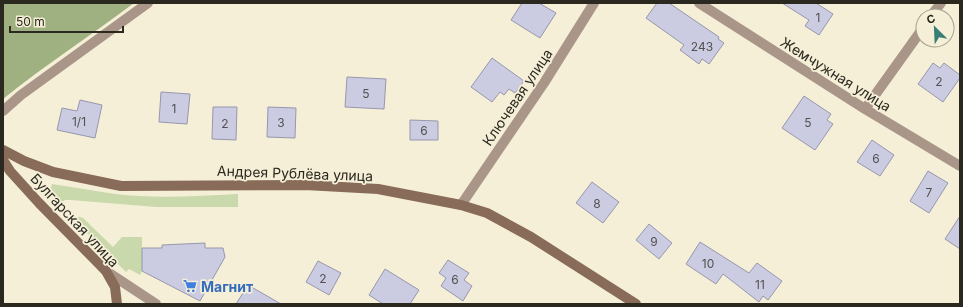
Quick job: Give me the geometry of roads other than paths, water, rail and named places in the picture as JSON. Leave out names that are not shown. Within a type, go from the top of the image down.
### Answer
[{"type":"street","points":[[3,111],[21,96],[148,3]]},
{"type":"street","name":"Ключевая улица","points":[[461,205],[544,83],[594,3]]},
{"type":"street","name":"Жемчужная улица","points":[[699,3],[865,109],[960,166]]},
{"type":"street","points":[[865,109],[915,39]]},
{"type":"street","name":"Андрея Рублёва улица","points":[[3,150],[24,162],[53,172],[121,186],[312,185],[378,190],[461,205],[487,213],[532,237],[636,304]]},
{"type":"street","name":"Булгарская улица","points":[[3,160],[10,171],[39,203],[106,271],[115,287],[117,304]]},
{"type":"street","points":[[106,271],[156,304]]},
{"type":"place","name":"Магнит","points":[[190,286]]}]
